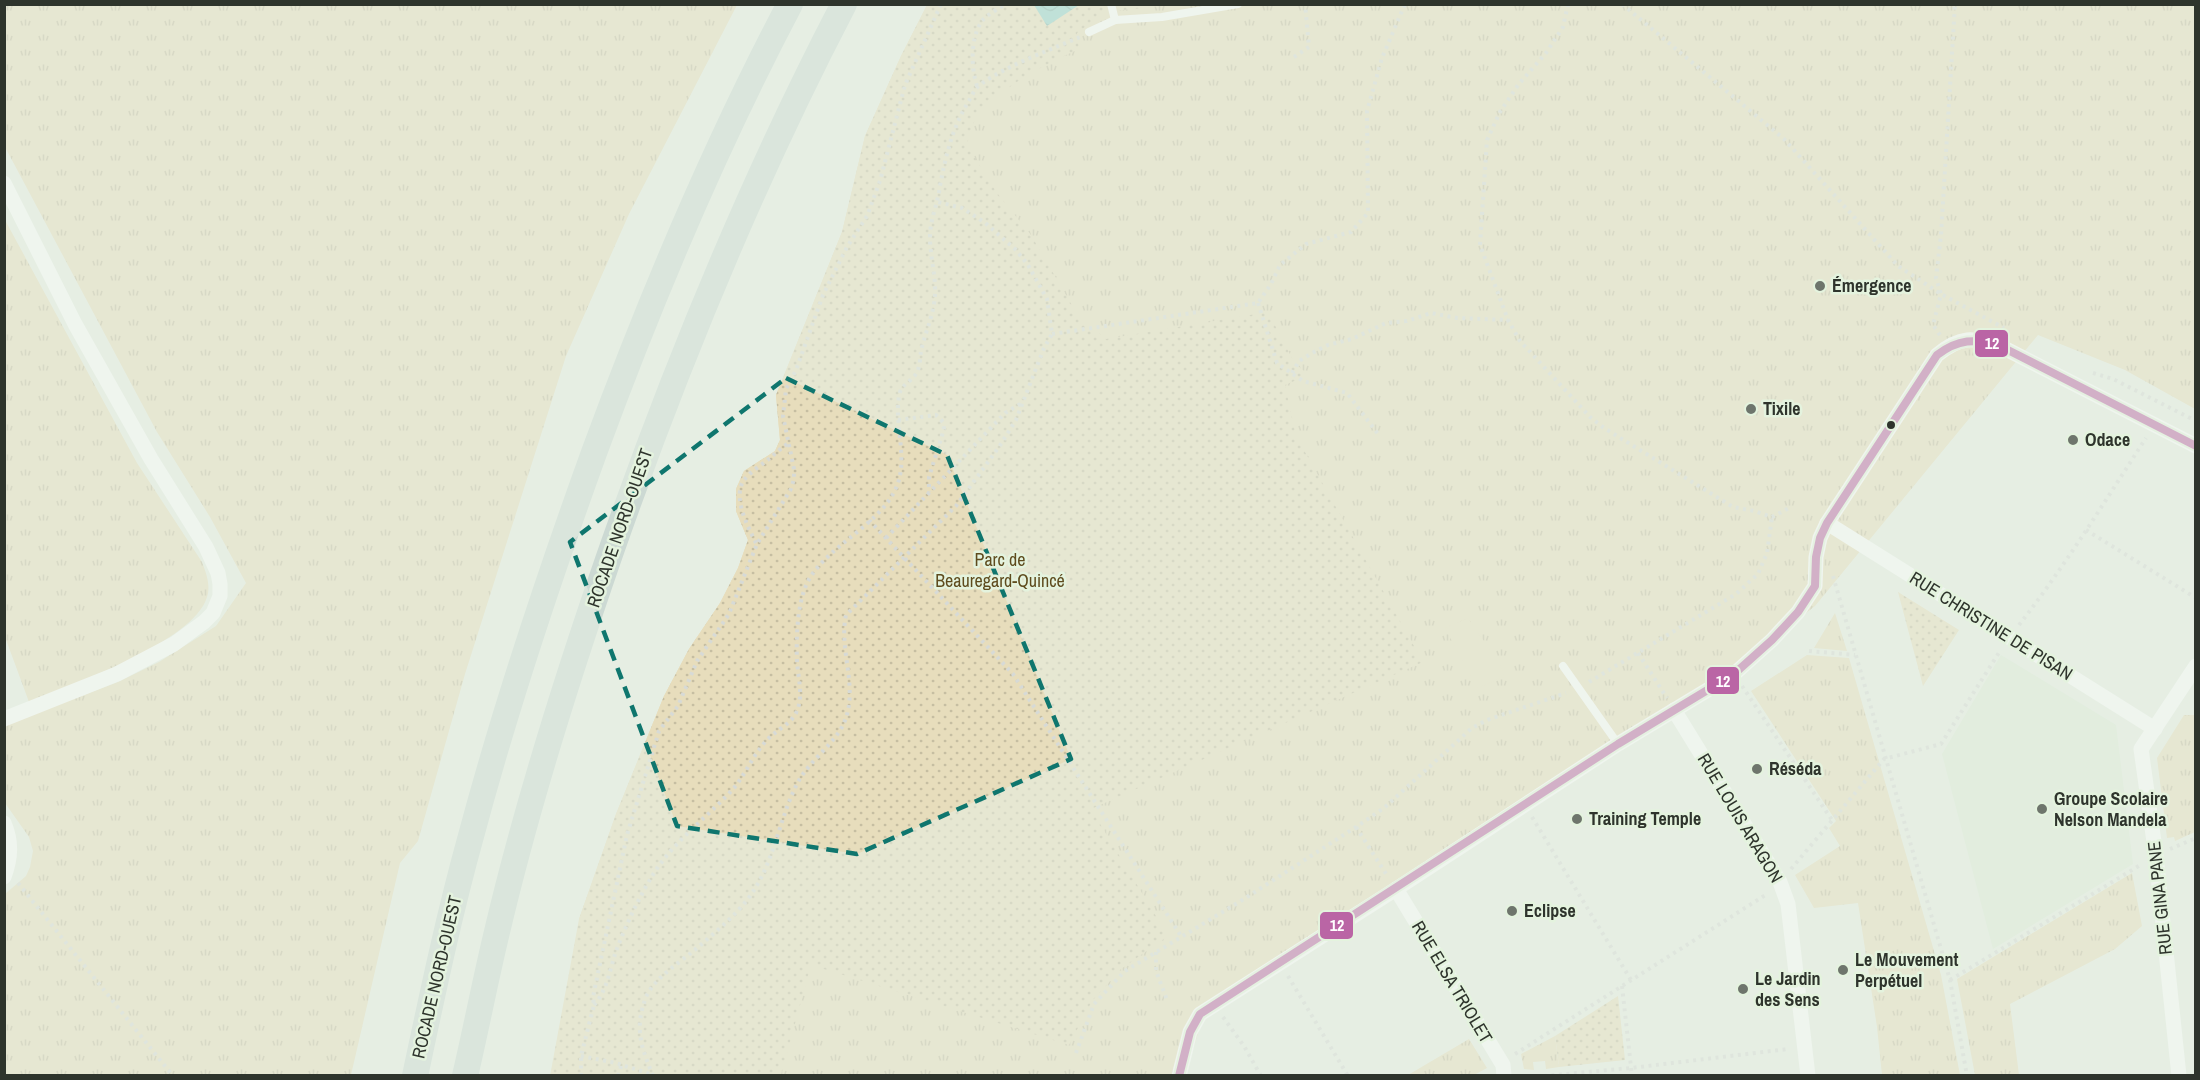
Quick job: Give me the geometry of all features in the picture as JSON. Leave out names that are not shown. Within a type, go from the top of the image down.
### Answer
[{"type":"highway","name":"ROCADE NORD-OUEST","points":[[414,1076],[471,836],[497,745],[564,533],[624,371],[694,202],[763,54],[790,4]]},
{"type":"highway","name":"ROCADE NORD-OUEST","points":[[465,1076],[496,934],[525,826],[581,638],[640,468],[729,245],[770,152],[844,4]]},
{"type":"street","points":[[4,183],[75,324],[151,459],[206,547],[218,573],[220,596],[213,613],[174,644],[117,674],[4,718]]},
{"type":"street","points":[[1179,1076],[1190,1032],[1200,1014],[1618,744],[1734,674],[1772,640],[1798,612],[1815,586],[1816,557],[1820,538],[1827,523],[1937,355],[1948,346],[1964,340],[1980,340],[2000,346],[2196,446]]},
{"type":"street","name":"RUE CHRISTINE DE PISAN","points":[[1827,523],[2155,729]]},
{"type":"street","name":"RUE GINA PANE","points":[[2179,1076],[2156,856],[2141,749],[2196,666]]},
{"type":"street","name":"RUE LOUIS ARAGON","points":[[1674,710],[1780,882],[1788,904],[1808,1076]]},
{"type":"street","points":[[4,824],[10,845],[7,870]]},
{"type":"street","name":"RUE ELSA TRIOLET","points":[[1396,889],[1504,1070]]},
{"type":"lane","points":[[1111,4],[1115,20]]},
{"type":"lane","points":[[1089,32],[1115,20],[1162,17],[1238,4]]},
{"type":"lane","points":[[1563,666],[1618,744]]},
{"type":"path","points":[[581,1076],[581,1056],[594,1005],[593,997],[627,835],[659,731],[678,706],[697,662],[729,614],[757,544],[791,489],[795,469],[783,416],[786,389],[796,370],[823,295],[847,247],[867,216],[880,182],[905,85],[941,4]]},
{"type":"path","points":[[977,86],[972,71],[977,33],[982,21],[1005,4]]},
{"type":"path","points":[[1294,57],[1309,47],[1305,4]]},
{"type":"path","points":[[1052,334],[1258,303],[1271,285],[1280,266],[1306,244],[1351,232],[1368,213],[1367,111],[1382,58],[1405,4]]},
{"type":"path","points":[[1568,4],[1563,27],[1546,53],[1518,85],[1500,112],[1487,140],[1480,245],[1508,320],[1520,341],[1590,417],[1604,428],[1733,507],[1772,517],[1789,508]]},
{"type":"path","points":[[1622,4],[1784,139],[1898,266],[1941,294]]},
{"type":"path","points":[[1948,346],[1933,325],[1941,294],[1936,278],[1942,224],[1955,4]]},
{"type":"path","points":[[594,1005],[601,997],[617,949],[636,905],[655,870],[697,823],[736,785],[754,755],[769,737],[791,721],[795,714],[800,688],[797,661],[798,614],[810,577],[846,539],[890,499],[902,472],[898,420],[901,389],[915,375],[919,367],[935,296],[930,234],[946,152],[958,118],[977,86],[1089,32]]},
{"type":"path","points":[[653,1076],[638,1032],[647,995],[656,982],[701,944],[748,899],[769,862],[797,784],[807,768],[842,726],[848,707],[850,686],[843,629],[846,615],[956,506],[1016,420],[1044,348],[1052,334],[1047,298],[1028,265],[1016,250],[984,222],[962,208],[938,202]]},
{"type":"path","points":[[1258,303],[1277,363],[1303,381],[1347,393],[1378,434]]},
{"type":"path","points":[[1292,373],[1299,361],[1321,348],[1352,339],[1386,323],[1407,321],[1431,313],[1457,318],[1508,320]]},
{"type":"path","points":[[2087,370],[2113,380],[2196,421]]},
{"type":"path","points":[[886,538],[1005,413],[1023,403]]},
{"type":"path","points":[[898,420],[936,415],[943,422],[945,429],[929,477],[929,493]]},
{"type":"path","points":[[1504,1070],[1518,1052],[1763,898],[1780,882],[1884,759],[1941,744],[2009,638],[2040,598],[2154,425]]},
{"type":"path","points":[[757,544],[746,523],[740,496],[741,487],[745,479],[789,443]]},
{"type":"path","points":[[869,520],[1013,674],[1181,936]]},
{"type":"path","points":[[2086,530],[2196,598]]},
{"type":"path","points":[[1820,538],[1841,600],[1884,759],[1950,980],[1967,1076]]},
{"type":"path","points":[[1809,651],[1855,655]]},
{"type":"path","points":[[1638,653],[1674,710]]},
{"type":"path","points":[[1734,674],[1832,820]]},
{"type":"path","points":[[1526,803],[1535,825],[1631,980]]},
{"type":"path","points":[[1076,1053],[1094,1004],[1125,971],[1244,899],[1356,827],[1396,889]]},
{"type":"path","points":[[1950,980],[2156,856],[2196,838]]},
{"type":"path","points":[[7,870],[172,1076]]},
{"type":"path","points":[[1156,952],[1156,971],[1167,1000]]},
{"type":"path","points":[[1280,963],[1348,1076]]},
{"type":"path","points":[[1622,986],[1632,1076]]},
{"type":"path","points":[[1212,1006],[1228,1023],[1261,1076]]},
{"type":"path","points":[[1544,1076],[1805,1047]]},
{"type":"path","points":[[581,1056],[653,1076]]},
{"type":"path","points":[[618,1076],[621,1066]]},
{"type":"highlighted area","points":[[786,378],[947,455],[1071,759],[857,854],[677,826],[570,542]]},
{"type":"shaded area","name":"Groupe Scolaire Nelson Mandela","points":[[2001,655],[2116,725],[2133,864],[1993,949],[1942,754]]},
{"type":"green space","points":[[5,5],[737,5],[629,214],[566,356],[465,674],[418,841],[400,863],[351,1075],[5,1075],[5,894],[26,876],[33,851],[29,837],[5,803],[5,725],[118,682],[159,662],[216,626],[246,583],[210,517],[157,432],[5,147]]},
{"type":"green space","points":[[927,5],[2195,5],[2195,409],[2125,370],[2038,335],[1815,606],[1680,713],[1205,1011],[1185,1075],[673,1075],[579,919],[616,814],[664,696],[689,649],[720,603],[738,568],[748,540],[736,511],[736,489],[744,471],[775,451],[780,440],[776,395],[842,232],[865,136]]},
{"type":"green space","name":"Parc de Beauregard-Quincé","points":[[927,5],[1170,5],[1105,12],[1077,33],[1079,49],[1023,78],[985,107],[974,122],[967,145],[997,193],[1031,235],[1077,314],[1106,339],[1268,312],[1294,362],[1308,375],[1285,385],[1296,436],[1423,662],[1091,809],[1168,936],[1121,969],[1092,1001],[1069,1045],[811,965],[781,1075],[550,1076],[579,919],[616,814],[664,696],[689,649],[720,603],[738,568],[748,540],[736,511],[736,489],[744,471],[775,451],[780,440],[776,395],[842,232],[865,136]]},
{"type":"green space","points":[[5,220],[137,463],[202,562],[208,588],[207,597],[197,614],[180,630],[156,646],[100,673],[29,702],[5,637]]},
{"type":"green space","points":[[1898,592],[1959,630],[1923,686]]},
{"type":"green space","points":[[1835,613],[1847,651],[1814,648]]},
{"type":"green space","points":[[1468,618],[1501,666],[1504,677],[1477,688],[1445,628]]},
{"type":"green space","points":[[1807,655],[1849,658],[1941,975],[1960,1075],[1882,1075],[1858,903],[1814,908],[1795,875],[1840,846],[1829,828],[1836,821],[1751,691]]},
{"type":"green space","points":[[2184,715],[2195,715],[2195,832],[2175,841],[2174,837],[2167,838],[2157,758]]},
{"type":"green space","points":[[2132,873],[2142,926],[2115,949],[2010,1004],[2019,1075],[1975,1075],[1957,979]]},
{"type":"green space","points":[[1618,996],[1625,1060],[1559,1067],[1555,1036]]},
{"type":"green space","points":[[1555,1036],[1559,1067],[1546,1069],[1545,1061],[1533,1062],[1534,1070],[1524,1069],[1521,1054]]},
{"type":"green space","points":[[1469,1039],[1487,1068],[1474,1075],[1408,1075]]},
{"type":"water","points":[[1079,4],[1047,26],[1034,5]]},
{"type":"transit line","name":"12","points":[[1179,1076],[1190,1032],[1200,1014],[1618,744],[1734,674],[1772,640],[1798,612],[1815,586],[1816,557],[1820,538],[1827,523],[1937,355],[1945,350],[1960,343],[1975,341],[2000,346],[2196,446]]},
{"type":"place","name":"Émergence","points":[[1820,286]]},
{"type":"place","name":"Tixile","points":[[1751,409]]},
{"type":"place","name":"Odace","points":[[2073,440]]},
{"type":"place","name":"Réséda","points":[[1757,769]]},
{"type":"place","name":"Groupe Scolaire Nelson Mandela","points":[[2042,809]]},
{"type":"place","name":"Training Temple","points":[[1577,819]]},
{"type":"place","name":"Eclipse","points":[[1512,911]]},
{"type":"place","name":"Le Mouvement Perpétuel","points":[[1843,970]]},
{"type":"place","name":"Le Jardin des Sens","points":[[1743,989]]}]
